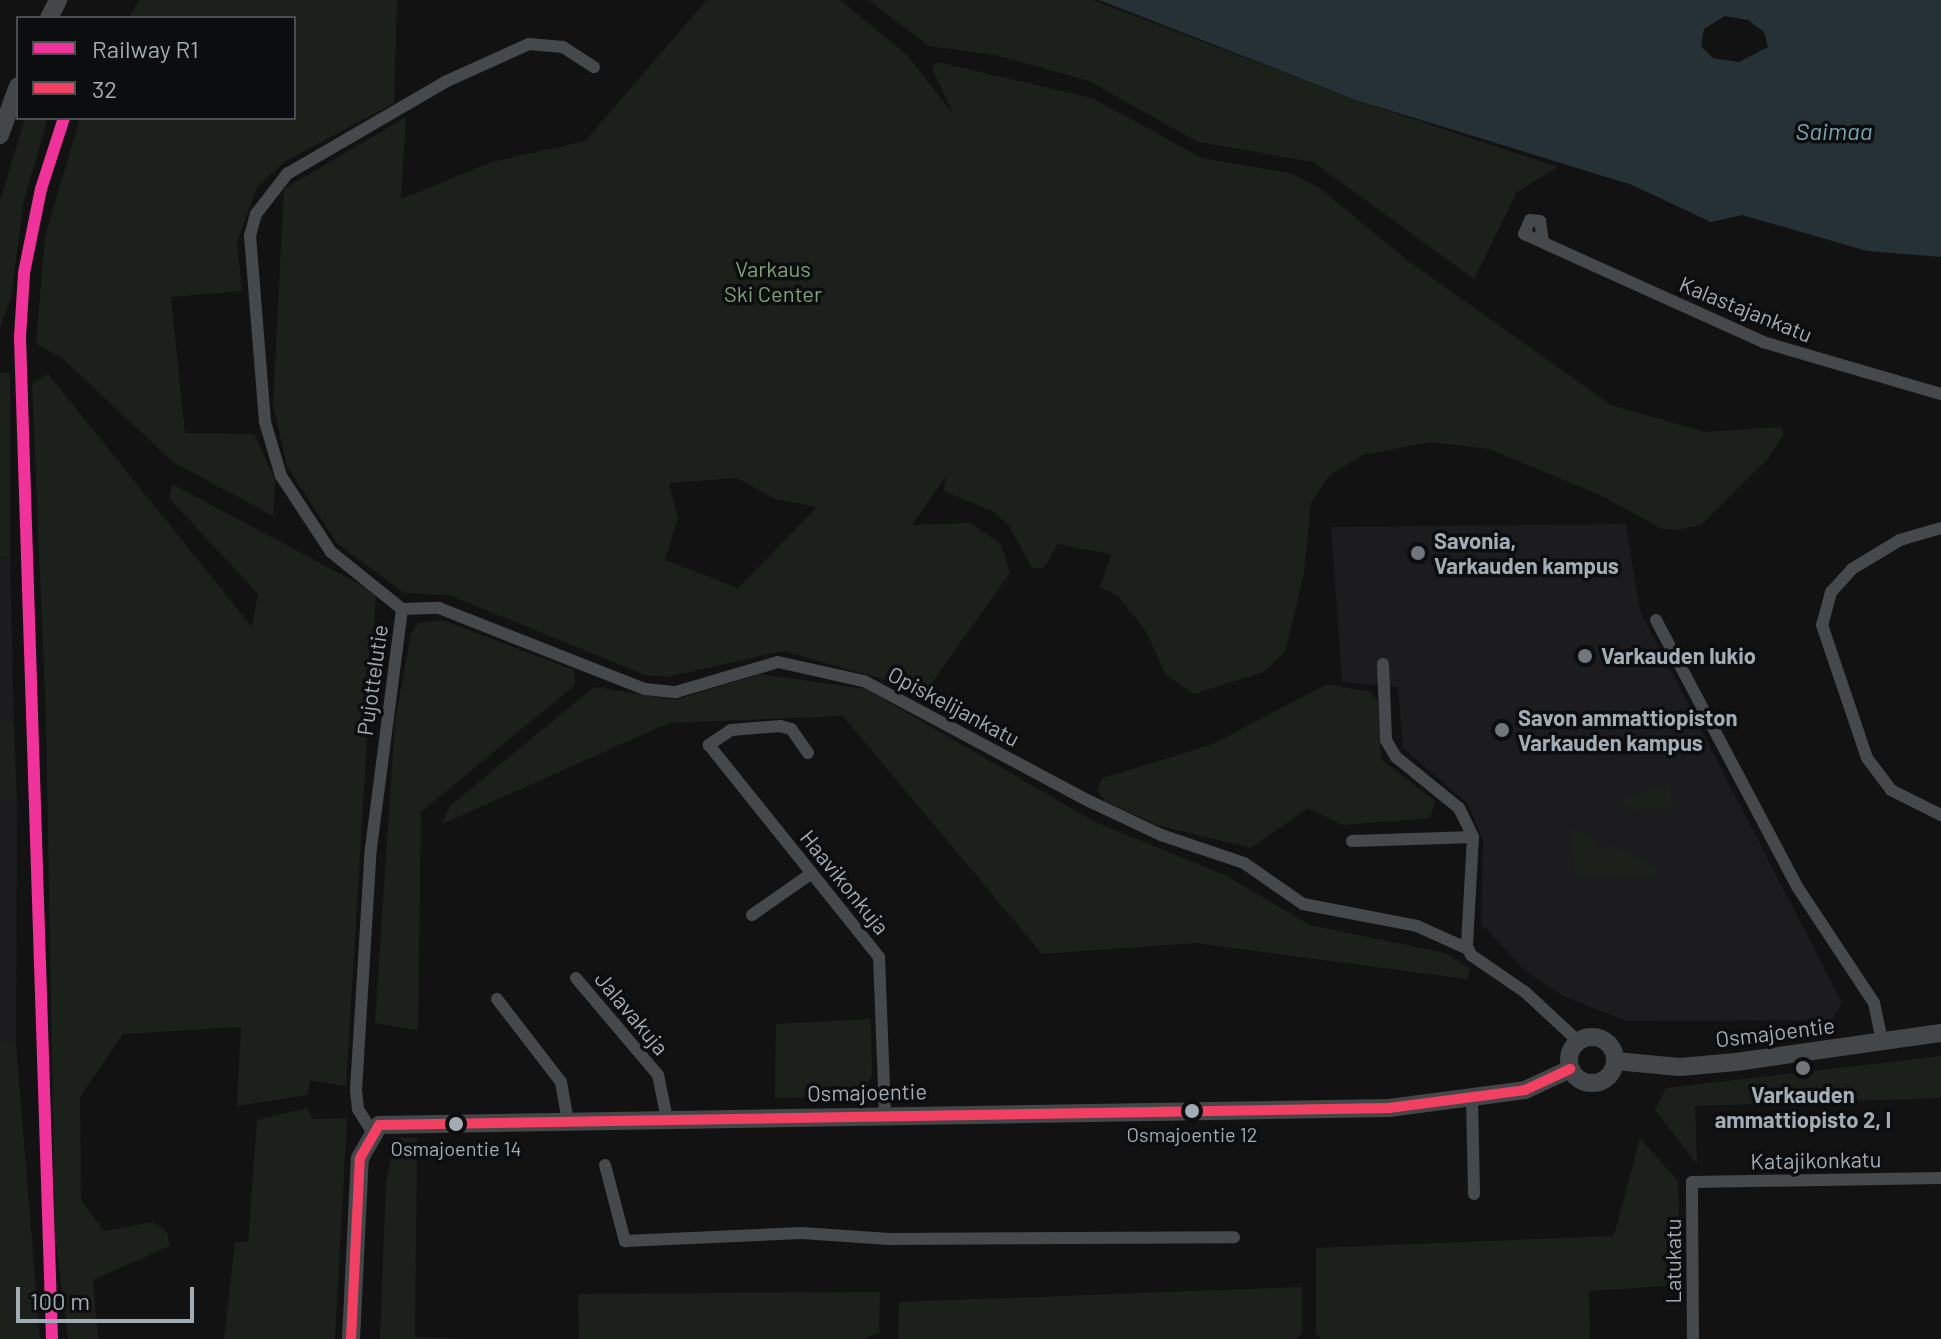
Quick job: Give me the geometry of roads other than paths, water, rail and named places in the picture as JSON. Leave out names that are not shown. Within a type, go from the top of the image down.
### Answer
[{"type":"street","name":"Pujottelutie","points":[[371,1130],[358,1109],[356,1090],[371,848],[402,609],[331,552],[281,476],[265,422],[250,236],[256,214],[287,174],[447,81],[529,44],[563,47],[594,67]]},
{"type":"street","points":[[0,135],[16,91]]},
{"type":"street","name":"Kalastajankatu","points":[[1543,242],[1763,342],[1941,394]]},
{"type":"street","points":[[1941,528],[1900,540],[1852,569],[1831,592],[1822,625],[1853,728],[1891,790],[1941,815]]},
{"type":"street","name":"Opiskelijankatu","points":[[402,609],[439,608],[645,689],[676,692],[778,662],[864,681],[1089,801],[1161,835],[1244,863],[1303,904],[1417,926],[1468,949],[1578,1041]]},
{"type":"street","points":[[1656,620],[1798,888],[1870,995],[1882,1041]]},
{"type":"street","points":[[1383,664],[1386,740],[1396,757],[1459,808],[1473,837],[1468,949]]},
{"type":"street","name":"Haavikonkuja","points":[[808,753],[791,729],[780,726],[731,730],[709,745],[812,873],[883,968],[885,1116]]},
{"type":"street","points":[[1352,841],[1473,837]]},
{"type":"street","points":[[752,915],[812,873]]},
{"type":"street","name":"Jalavakuja","points":[[576,978],[658,1075],[667,1119]]},
{"type":"street","points":[[497,999],[561,1082],[568,1121]]},
{"type":"street","name":"Osmajoentie","points":[[1615,1061],[1680,1067],[1941,1033]]},
{"type":"street","points":[[1578,1041],[1606,1041],[1615,1061],[1597,1082],[1581,1080],[1570,1069],[1569,1053],[1578,1041]]},
{"type":"street","name":"Osmajoentie","points":[[371,1130],[388,1124],[1389,1108],[1525,1090],[1570,1069]]},
{"type":"street","points":[[1472,1097],[1474,1194]]},
{"type":"street","points":[[351,1339],[360,1158],[371,1130]]},
{"type":"street","points":[[605,1165],[625,1241],[802,1233],[883,1242],[1234,1237]]},
{"type":"street","name":"Katajikonkatu","points":[[1692,1182],[1941,1178]]},
{"type":"street","name":"Latukatu","points":[[1692,1182],[1693,1339]]},
{"type":"water","name":"Saimaa","points":[[1099,0],[1941,0],[1941,257],[1867,251],[1742,215],[1711,222],[1632,185],[1356,100]],"holes":[[[1725,16],[1748,20],[1764,32],[1768,47],[1739,62],[1713,58],[1701,46],[1704,29]]]},
{"type":"rail line","name":"R1","points":[[52,1339],[20,337],[24,273],[41,189],[63,120]]},
{"type":"place","name":"Savonia, Varkauden kampus","points":[[1418,553]]},
{"type":"place","name":"Varkauden lukio","points":[[1585,656]]},
{"type":"place","name":"Savon ammattiopiston Varkauden kampus","points":[[1502,730]]},
{"type":"place","name":"Varkauden ammattiopisto 2, I","points":[[1803,1068]]},
{"type":"place","name":"Osmajoentie 12","points":[[1192,1111]]},
{"type":"place","name":"Osmajoentie 14","points":[[456,1124]]},
{"type":"park label","name":"Varkaus Ski Center","points":[[773,280]]}]
